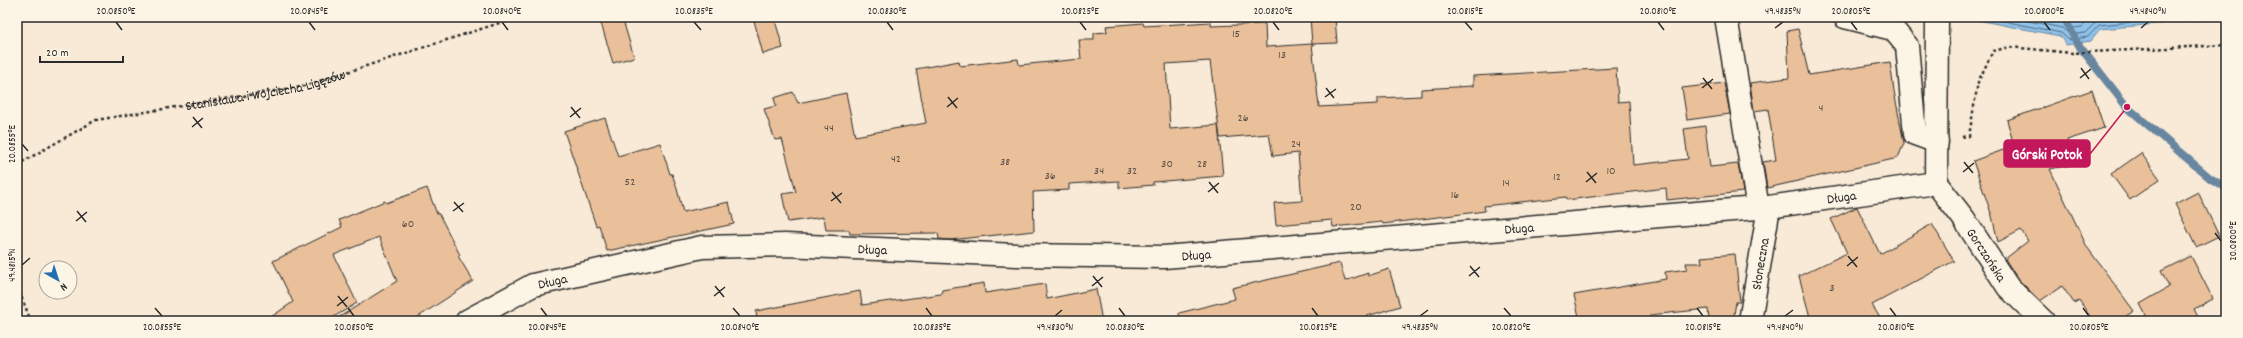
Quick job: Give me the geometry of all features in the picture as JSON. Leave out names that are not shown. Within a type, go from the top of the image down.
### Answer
[{"type":"street","name":"Słoneczna","points":[[1726,17],[1763,208],[1750,321]]},
{"type":"street","points":[[1845,17],[1893,29],[1907,46],[1916,134],[1937,142]]},
{"type":"street","points":[[1936,183],[1938,21]]},
{"type":"street","name":"Długa","points":[[467,321],[533,284],[702,247],[785,245],[1017,256],[1164,257],[1763,208],[1936,183]]},
{"type":"street","name":"Gorczańska","points":[[1936,183],[1964,219],[2008,287],[2043,321]]},
{"type":"path","name":"Stanisława i Wojciecha Ligęzów","points":[[17,165],[96,120],[304,86],[518,17]]},
{"type":"path","points":[[1937,142],[1969,136],[1978,82],[1993,51],[2010,47],[2072,53],[2226,45]]},
{"type":"path","points":[[17,286],[31,321]]},
{"type":"water","points":[[1896,17],[2226,18],[2100,29],[2090,41],[2066,45],[2060,36],[1972,19],[1914,21]]},
{"type":"building","points":[[599,17],[622,17],[634,57],[613,63]]},
{"type":"building","points":[[753,17],[774,17],[783,48],[763,54]]},
{"type":"building","points":[[1310,17],[1335,17],[1337,43],[1312,44]]},
{"type":"building","points":[[1211,22],[1211,26],[1265,24],[1266,47],[1312,44],[1319,107],[1378,104],[1378,98],[1421,96],[1421,89],[1473,86],[1473,76],[1616,68],[1618,102],[1629,101],[1633,165],[1688,159],[1684,129],[1705,126],[1710,167],[1738,164],[1743,192],[1667,200],[1666,188],[1566,200],[1566,197],[1484,206],[1485,211],[1383,224],[1382,222],[1333,227],[1332,220],[1276,225],[1274,203],[1302,201],[1298,153],[1273,156],[1269,134],[1220,138],[1210,61],[1166,64],[1170,129],[1218,125],[1223,176],[1153,182],[1153,185],[1119,188],[1119,181],[1069,184],[1069,190],[1033,192],[1034,231],[950,240],[939,239],[938,233],[850,234],[849,230],[826,230],[824,217],[788,222],[782,194],[796,192],[782,139],[775,140],[764,109],[776,106],[774,98],[793,92],[798,103],[846,93],[855,136],[926,123],[916,69],[959,61],[960,66],[1018,59],[1019,65],[1081,59],[1079,40],[1094,40],[1094,33],[1107,32],[1106,26],[1143,23],[1144,26]]},
{"type":"building","points":[[1798,29],[1809,75],[1890,62],[1904,143],[1898,158],[1767,188],[1763,162],[1776,160],[1768,109],[1754,111],[1750,83],[1789,78],[1787,31]]},
{"type":"building","points":[[1724,83],[1730,114],[1687,120],[1682,88]]},
{"type":"building","points":[[2092,90],[2104,128],[2067,140],[2071,165],[2050,169],[2087,247],[2134,311],[2118,321],[2093,321],[2079,300],[2074,303],[2062,286],[2040,301],[2018,279],[2005,259],[2028,241],[2021,230],[1998,242],[1992,216],[1973,161],[2014,146],[2007,120]]},
{"type":"building","points":[[605,118],[618,156],[660,143],[670,174],[672,174],[676,185],[683,212],[729,202],[734,224],[607,251],[599,225],[596,226],[564,131]]},
{"type":"building","points":[[2141,153],[2160,179],[2130,200],[2111,174]]},
{"type":"building","points":[[427,188],[437,214],[439,214],[460,255],[458,256],[473,281],[412,321],[333,321],[397,281],[379,237],[334,255],[357,303],[327,321],[265,321],[293,302],[273,261],[342,227],[339,220],[385,201],[386,203]]},
{"type":"building","points":[[2198,192],[2219,236],[2196,247],[2175,204]]},
{"type":"building","points":[[1857,207],[1880,254],[1932,224],[1954,261],[1872,305],[1882,321],[1811,321],[1799,276],[1847,253],[1831,219]]},
{"type":"building","points":[[1735,254],[1740,302],[1736,302],[1733,321],[1709,321],[1708,309],[1650,315],[1651,321],[1580,321],[1574,295],[1666,279],[1665,272],[1687,269],[1686,263],[1702,263],[1701,257]]},
{"type":"building","points":[[2191,256],[2213,299],[2194,309],[2200,321],[2149,321],[2140,304],[2169,287],[2161,271]]},
{"type":"building","points":[[1340,263],[1345,281],[1368,273],[1368,276],[1389,269],[1400,306],[1351,321],[1180,321],[1179,313],[1235,299],[1232,288]]},
{"type":"building","points":[[984,283],[985,293],[1045,284],[1047,299],[1096,289],[1102,321],[757,321],[756,311],[860,291],[862,305],[941,294],[942,290]]},
{"type":"waterway","points":[[2064,17],[2077,43],[2127,107],[2210,178],[2226,188]]},
{"type":"place","name":"Górski Potok","points":[[2127,107]]}]
